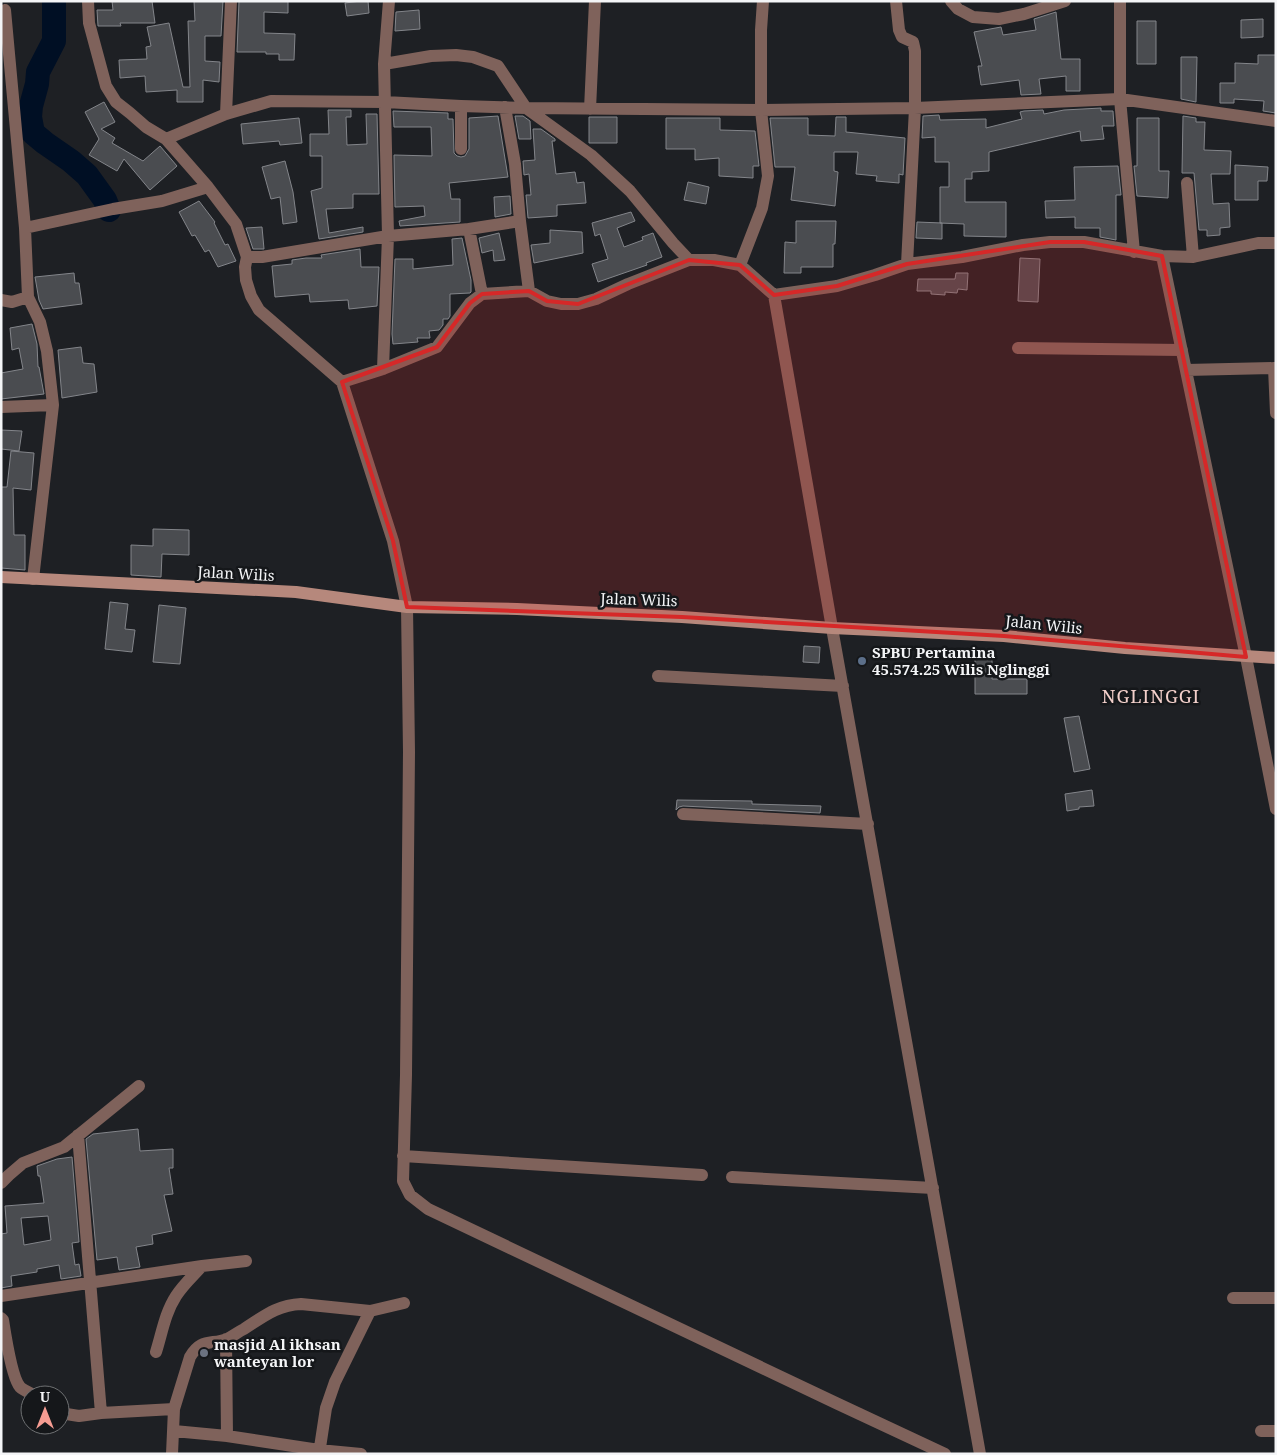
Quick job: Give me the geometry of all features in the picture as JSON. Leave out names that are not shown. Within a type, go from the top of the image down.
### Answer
[{"type":"main road","name":"Jalan Wilis","points":[[1,577],[296,592],[407,607],[516,609],[682,617],[832,628],[1004,636],[1125,648],[1276,658]]},
{"type":"street","points":[[88,1],[89,23],[106,86],[116,102],[146,127],[166,139],[208,187],[236,224],[247,257],[245,267],[246,280],[251,296],[259,310],[342,382],[393,541],[407,607],[409,752],[406,1075],[403,1181],[410,1195],[428,1208],[945,1454]]},
{"type":"street","points":[[226,114],[231,1]]},
{"type":"street","points":[[383,369],[388,236],[384,64],[389,1]]},
{"type":"street","points":[[590,109],[595,1]]},
{"type":"street","points":[[740,265],[762,208],[768,176],[761,110],[763,1]]},
{"type":"street","points":[[896,1],[899,30],[902,37],[913,42],[915,51],[915,108],[907,264]]},
{"type":"street","points":[[951,1],[958,9],[973,17],[999,19],[1024,14],[1065,1]]},
{"type":"street","points":[[1120,1],[1120,99],[1134,252]]},
{"type":"street","points":[[5,10],[25,228],[28,297],[40,322],[47,351],[52,405],[32,579]]},
{"type":"street","points":[[384,64],[431,56],[456,55],[473,57],[498,66],[526,108],[597,161],[630,191],[689,260]]},
{"type":"street","points":[[166,139],[226,114],[271,101],[385,102],[526,108],[761,110],[915,108],[1120,99],[1276,121]]},
{"type":"street","points":[[461,106],[461,149]]},
{"type":"street","points":[[504,107],[516,174],[529,291]]},
{"type":"street","points":[[1187,183],[1193,257]]},
{"type":"street","points":[[25,228],[113,209],[162,201],[208,187]]},
{"type":"street","points":[[247,257],[262,257],[388,236],[469,229],[520,221]]},
{"type":"street","points":[[469,229],[482,294]]},
{"type":"street","points":[[774,295],[837,286],[907,264],[1050,242],[1084,242],[1162,256],[1193,257],[1258,243],[1276,243]]},
{"type":"street","points":[[1162,256],[1276,809]]},
{"type":"street","points":[[342,382],[383,369],[437,347],[470,303],[482,294],[529,291],[547,301],[561,304],[578,304],[596,299],[689,260],[714,260],[740,265],[774,295],[980,1454]]},
{"type":"street","points":[[1,300],[12,302],[28,297]]},
{"type":"street","points":[[1018,348],[1182,350]]},
{"type":"street","points":[[1186,370],[1275,368],[1276,413]]},
{"type":"street","points":[[1,407],[52,405]]},
{"type":"street","points":[[658,676],[843,686]]},
{"type":"street","points":[[683,814],[868,824]]},
{"type":"street","points":[[1,1183],[24,1163],[64,1147],[139,1086]]},
{"type":"street","points":[[78,1135],[101,1413]]},
{"type":"street","points":[[403,1156],[702,1174]]},
{"type":"street","points":[[732,1177],[933,1188]]},
{"type":"street","points":[[1,1296],[246,1261]]},
{"type":"street","points":[[156,1352],[168,1313],[176,1297],[202,1266]]},
{"type":"street","points":[[1233,1298],[1276,1298]]},
{"type":"street","points":[[172,1454],[174,1409],[190,1357],[194,1350],[209,1342],[226,1339],[279,1308],[289,1305],[301,1304],[370,1311],[404,1303]]},
{"type":"street","points":[[319,1452],[326,1408],[335,1382],[370,1311]]},
{"type":"street","points":[[1,1318],[3,1320],[7,1346],[20,1387]]},
{"type":"street","points":[[226,1339],[227,1436]]},
{"type":"street","points":[[70,1415],[79,1416],[174,1409]]},
{"type":"street","points":[[174,1431],[227,1436],[319,1452],[361,1454]]},
{"type":"street","points":[[1261,1431],[1276,1431]]},
{"type":"highlighted area","points":[[1050,242],[1084,242],[1162,256],[1246,657],[1004,636],[682,617],[407,607],[393,541],[342,382],[437,347],[470,303],[482,294],[529,291],[547,301],[578,304],[689,260],[740,265],[774,295],[837,286],[907,264]]},
{"type":"building","points":[[112,1],[152,1],[155,23],[120,23],[121,26],[98,26],[97,10],[113,10]]},
{"type":"building","points":[[194,1],[223,1],[221,36],[205,36],[205,61],[220,62],[219,82],[203,80],[203,102],[177,102],[177,90],[146,92],[145,76],[120,78],[119,60],[147,59],[146,47],[151,46],[147,27],[169,23],[183,87],[190,87],[188,21],[195,21]]},
{"type":"building","points":[[239,1],[288,1],[288,13],[264,12],[264,33],[295,34],[294,60],[279,60],[279,54],[266,54],[266,52],[237,52]]},
{"type":"building","points":[[368,1],[369,13],[347,16],[345,3]]},
{"type":"building","points":[[419,10],[420,29],[395,31],[396,12]]},
{"type":"building","points":[[1056,12],[1061,59],[1080,59],[1080,91],[1066,91],[1066,76],[1039,79],[1041,94],[1021,95],[1019,80],[981,85],[978,66],[982,66],[974,32],[1001,27],[1003,35],[1036,30],[1034,19]]},
{"type":"building","points":[[1263,19],[1263,37],[1241,38],[1241,20]]},
{"type":"building","points":[[1137,21],[1156,21],[1156,64],[1137,64]]},
{"type":"building","points":[[1258,55],[1276,55],[1276,113],[1263,111],[1264,101],[1234,99],[1234,103],[1220,103],[1220,83],[1235,83],[1235,63],[1258,64]]},
{"type":"building","points":[[1181,57],[1197,57],[1196,102],[1181,99]]},
{"type":"building","points":[[104,102],[115,122],[101,129],[115,138],[112,143],[143,161],[160,146],[177,166],[150,190],[124,159],[117,171],[89,155],[99,139],[85,112]]},
{"type":"building","points":[[1101,108],[1101,111],[1113,111],[1114,126],[1102,126],[1104,139],[1081,141],[1080,131],[989,152],[989,171],[972,172],[972,179],[965,179],[965,202],[1006,202],[1006,237],[964,236],[964,224],[940,223],[940,187],[949,187],[949,162],[935,162],[935,137],[922,138],[923,116],[939,115],[940,120],[986,119],[986,128],[1022,119],[1020,112],[1024,111],[1043,110],[1044,114],[1064,110]]},
{"type":"building","points":[[328,110],[351,110],[351,117],[346,117],[347,145],[367,144],[366,114],[377,114],[379,194],[353,194],[353,208],[326,209],[329,233],[363,227],[363,232],[319,239],[311,191],[322,188],[322,156],[310,156],[310,134],[329,134]]},
{"type":"building","points":[[393,111],[448,113],[448,119],[453,119],[454,153],[461,157],[465,156],[469,149],[469,118],[498,116],[508,177],[449,183],[451,199],[460,199],[460,222],[400,226],[399,221],[425,216],[424,206],[395,207],[394,155],[432,156],[431,127],[394,127]]},
{"type":"building","points":[[515,116],[523,116],[530,121],[531,139],[519,139]]},
{"type":"building","points":[[1183,116],[1196,118],[1196,122],[1205,122],[1204,150],[1231,151],[1230,174],[1211,174],[1213,204],[1229,203],[1230,227],[1220,228],[1220,235],[1207,236],[1207,230],[1199,230],[1194,173],[1182,173]]},
{"type":"building","points":[[589,117],[617,117],[617,143],[589,143]]},
{"type":"building","points":[[836,117],[846,117],[846,132],[905,138],[903,175],[899,174],[899,183],[876,181],[877,176],[856,174],[858,152],[834,152],[834,171],[838,172],[835,206],[791,200],[795,167],[775,167],[770,118],[808,118],[808,135],[835,136]]},
{"type":"building","points":[[299,118],[302,143],[280,145],[279,141],[243,144],[241,124]]},
{"type":"building","points":[[666,118],[720,118],[720,130],[755,131],[759,166],[753,166],[753,178],[719,176],[719,158],[695,160],[695,149],[666,149]]},
{"type":"building","points":[[1137,118],[1159,118],[1159,171],[1169,171],[1168,198],[1137,196],[1134,166],[1137,166]]},
{"type":"building","points":[[533,129],[541,129],[555,139],[555,141],[552,141],[556,174],[575,172],[577,183],[584,182],[586,203],[557,205],[557,216],[528,218],[526,195],[531,195],[529,174],[524,175],[523,161],[535,160]]},
{"type":"building","points":[[285,161],[293,192],[297,222],[283,224],[280,197],[271,199],[262,167]]},
{"type":"building","points":[[1235,165],[1268,167],[1267,181],[1258,181],[1258,200],[1235,200]]},
{"type":"building","points":[[1118,166],[1121,195],[1116,195],[1116,240],[1100,237],[1100,228],[1075,228],[1075,217],[1046,218],[1045,201],[1075,200],[1074,167]]},
{"type":"building","points":[[688,182],[709,187],[706,204],[684,200]]},
{"type":"building","points":[[510,196],[511,214],[495,217],[494,197]]},
{"type":"building","points":[[199,201],[215,222],[225,245],[228,244],[236,261],[218,267],[209,250],[205,252],[195,235],[192,236],[179,212]]},
{"type":"building","points":[[631,212],[635,221],[617,228],[624,247],[643,240],[642,237],[653,233],[662,257],[646,263],[647,265],[598,282],[592,264],[608,259],[600,234],[595,236],[592,223]]},
{"type":"building","points":[[796,221],[836,221],[833,267],[801,267],[801,273],[784,273],[785,242],[796,243]]},
{"type":"building","points":[[917,222],[942,223],[942,239],[916,238]]},
{"type":"building","points":[[262,227],[264,249],[253,249],[246,228]]},
{"type":"building","points":[[550,230],[582,232],[583,253],[534,263],[531,245],[550,243]]},
{"type":"building","points":[[499,233],[505,260],[494,261],[493,250],[482,253],[479,238]]},
{"type":"building","points":[[462,238],[471,280],[471,292],[450,294],[450,316],[448,319],[443,319],[443,325],[439,330],[429,331],[430,338],[417,338],[418,342],[393,344],[395,259],[413,259],[413,269],[453,265],[452,239]]},
{"type":"building","points":[[360,249],[361,267],[379,267],[377,306],[349,309],[348,300],[310,302],[309,294],[275,297],[272,266],[292,264],[292,260],[322,258],[321,255]]},
{"type":"building","points":[[1020,258],[1040,259],[1038,302],[1018,301]]},
{"type":"building","points":[[74,273],[75,283],[79,283],[82,304],[43,309],[39,300],[35,277]]},
{"type":"building","points":[[956,273],[968,273],[967,290],[958,289],[957,293],[945,292],[945,295],[931,294],[931,291],[917,291],[918,279],[955,279]]},
{"type":"building","points":[[32,324],[37,344],[38,367],[44,394],[1,399],[1,373],[23,369],[19,348],[12,350],[10,328]]},
{"type":"building","points":[[81,347],[83,363],[94,364],[97,392],[62,398],[58,350]]},
{"type":"building","points":[[1,430],[22,431],[19,451],[1,449]]},
{"type":"building","points":[[11,451],[34,453],[31,490],[13,488],[14,535],[25,535],[25,570],[1,568],[1,487],[7,487]]},
{"type":"building","points":[[153,529],[189,530],[189,555],[162,554],[161,577],[131,575],[131,545],[153,546]]},
{"type":"building","points":[[110,602],[128,604],[125,629],[135,630],[132,652],[105,649]]},
{"type":"building","points":[[159,605],[186,608],[180,664],[153,662]]},
{"type":"building","points":[[804,646],[820,647],[819,663],[803,662]]},
{"type":"building","points":[[975,650],[992,650],[992,679],[1027,679],[1027,694],[975,694]]},
{"type":"building","points":[[1079,716],[1090,769],[1074,772],[1064,718]]},
{"type":"building","points":[[1092,790],[1094,806],[1079,807],[1079,809],[1067,811],[1065,794]]},
{"type":"building","points":[[677,800],[752,801],[752,804],[821,806],[820,813],[683,806],[676,810]]},
{"type":"building","points":[[138,1129],[140,1151],[173,1149],[173,1168],[169,1168],[173,1194],[164,1195],[172,1231],[152,1235],[153,1244],[136,1247],[140,1267],[119,1270],[117,1257],[97,1260],[86,1139],[93,1134]]},
{"type":"building","points":[[72,1157],[79,1242],[72,1243],[75,1265],[79,1264],[81,1276],[61,1279],[59,1265],[37,1269],[37,1272],[11,1276],[12,1286],[1,1288],[1,1234],[7,1233],[5,1206],[44,1203],[37,1166],[57,1159]],"holes":[[[48,1216],[51,1240],[24,1245],[21,1218]]]},
{"type":"waterway","points":[[54,1],[54,41],[38,72],[30,117],[33,133],[87,175],[105,200],[109,210]]},
{"type":"place","name":"SPBU Pertamina 45.574.25 Wilis Nglinggi","points":[[862,661]]},
{"type":"place","name":"masjid Al ikhsan wanteyan lor","points":[[204,1353]]},
{"type":"district","name":"NGLINGGI","points":[[1151,696]]}]
